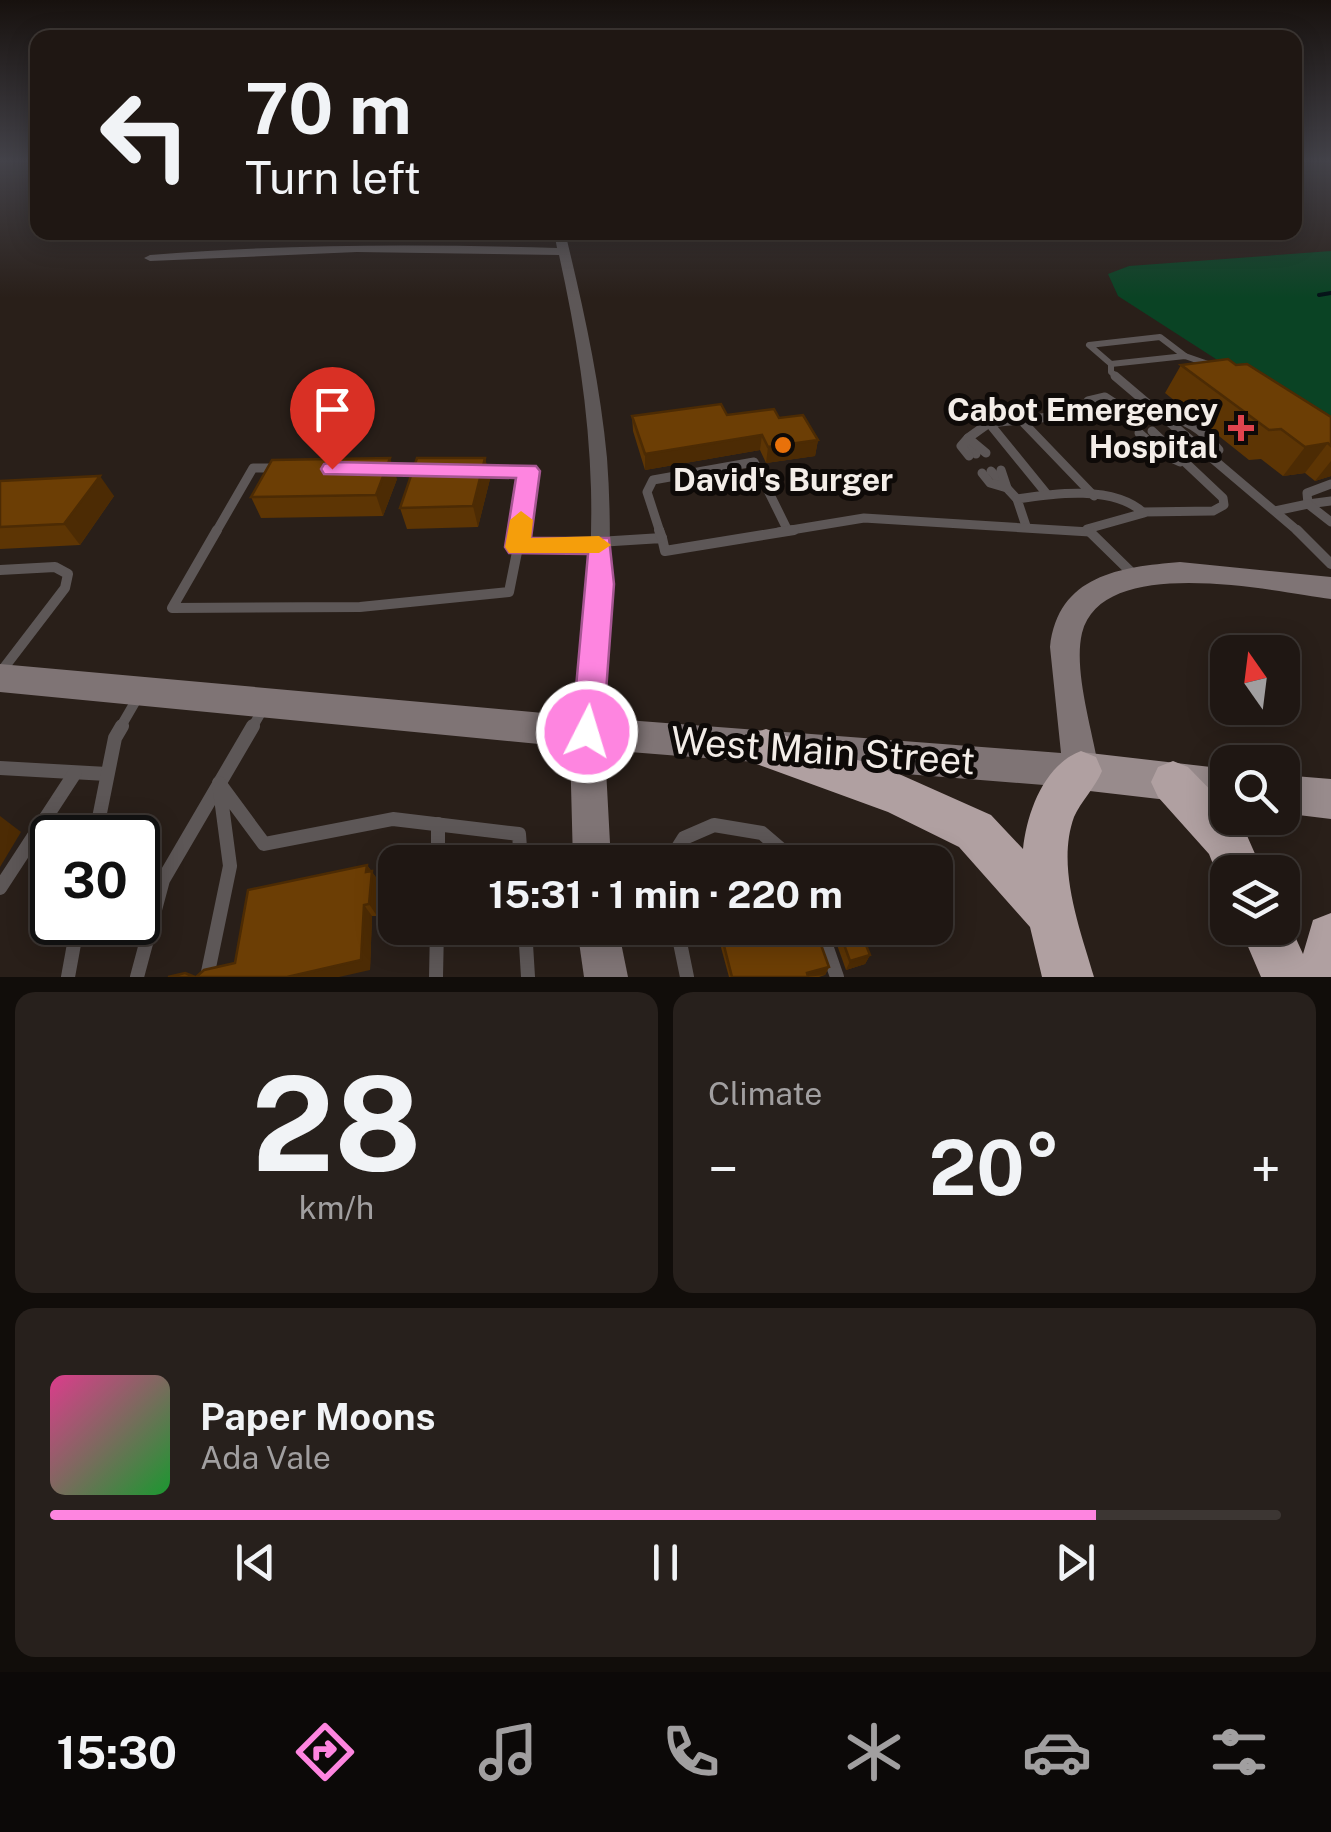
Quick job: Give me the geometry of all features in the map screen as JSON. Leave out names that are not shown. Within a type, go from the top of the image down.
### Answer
[{"type":"highway","points":[[766,748],[899,795],[974,830],[1051,914]]},
{"type":"highway","points":[[1068,977],[1051,914],[1046,840],[1058,802],[1082,771]]},
{"type":"highway","points":[[1173,782],[1225,838],[1232,855]]},
{"type":"highway","points":[[1325,977],[1331,938]]},
{"type":"highway","points":[[1273,945],[1287,977]]},
{"type":"main road","points":[[1082,771],[1066,638],[1072,613],[1092,593],[1135,576],[1182,573],[1331,588]]},
{"type":"main road","name":"West Main Street","points":[[0,675],[766,748],[1082,771],[1210,786]]},
{"type":"main road","points":[[587,732],[591,845]]},
{"type":"main road","points":[[1300,796],[1331,800]]},
{"type":"main road","points":[[598,945],[598,975]]},
{"type":"street","points":[[562,240],[594,410],[601,584],[587,732]]},
{"type":"street","points":[[150,258],[263,248],[400,246],[564,252]]},
{"type":"lane","points":[[1185,356],[1111,364],[1089,345],[1160,337],[1185,356],[1212,365],[1226,376]]},
{"type":"lane","points":[[1111,364],[1111,372],[1275,511],[1331,564]]},
{"type":"lane","points":[[968,438],[977,454],[961,446],[968,438],[989,424],[1093,411],[1088,401],[1094,398],[1112,399],[1133,421]]},
{"type":"lane","points":[[1157,413],[1177,416],[1200,430],[1219,450],[1210,457]]},
{"type":"lane","points":[[1020,418],[1095,497]]},
{"type":"lane","points":[[989,424],[1046,493]]},
{"type":"lane","points":[[788,530],[754,462],[653,480],[647,492],[665,551],[864,518],[1088,529],[1120,523],[1143,512],[1202,512],[1224,506],[1223,498],[1146,432]]},
{"type":"lane","points":[[293,468],[254,468],[172,608],[360,608],[509,592],[528,471],[470,470]]},
{"type":"lane","points":[[371,469],[430,470]]},
{"type":"lane","points":[[991,471],[1017,499],[1026,526]]},
{"type":"lane","points":[[1331,484],[1307,493],[1308,504],[1331,522]]},
{"type":"lane","points":[[1017,499],[1046,493],[1122,499],[1143,512]]},
{"type":"lane","points":[[1275,511],[1331,501]]},
{"type":"lane","points":[[1088,529],[1135,576]]},
{"type":"lane","points":[[518,547],[662,538]]},
{"type":"lane","points":[[0,570],[55,567],[68,574],[65,588],[0,675]]},
{"type":"lane","points":[[100,815],[115,738],[142,691]]},
{"type":"lane","points":[[137,977],[163,880],[267,702]]},
{"type":"lane","points":[[0,768],[108,774]]},
{"type":"lane","points":[[0,888],[75,773]]},
{"type":"lane","points":[[219,783],[264,844],[392,819],[519,834],[520,845]]},
{"type":"lane","points":[[207,977],[230,866],[219,783]]},
{"type":"lane","points":[[438,824],[438,845]]},
{"type":"lane","points":[[680,845],[684,838],[714,825],[762,833],[776,845]]},
{"type":"lane","points":[[68,977],[74,945]]},
{"type":"lane","points":[[436,977],[437,945]]},
{"type":"lane","points":[[526,945],[528,977]]},
{"type":"lane","points":[[680,945],[687,977]]},
{"type":"lane","points":[[826,945],[837,977]]},
{"type":"green space","points":[[1331,251],[1331,442],[1219,361],[1118,296],[1108,274],[1129,266]]},
{"type":"building","points":[[1228,359],[1236,365],[1247,364],[1331,417],[1331,446],[1328,443],[1305,447],[1281,429],[1269,430],[1181,365]]},
{"type":"building","points":[[721,404],[727,415],[774,409],[779,418],[803,415],[818,440],[768,447],[762,435],[645,454],[632,416]]},
{"type":"building","points":[[390,458],[376,495],[251,497],[272,460]]},
{"type":"building","points":[[417,458],[485,458],[473,506],[400,508]]},
{"type":"building","points":[[100,476],[64,524],[0,527],[0,481]]},
{"type":"building","points":[[367,865],[366,872],[372,871],[369,904],[364,905],[361,960],[287,977],[196,977],[204,970],[235,963],[248,890]]},
{"type":"building","points":[[724,945],[821,945],[829,967],[807,973],[808,977],[732,977]]},
{"type":"building","points":[[844,945],[866,945],[870,955],[850,961]]},
{"type":"waterway","points":[[1319,295],[1331,293]]},
{"type":"slow traffic","points":[[521,520],[518,547],[599,545]]},
{"type":"place","name":"Cabot Emergency Hospital","points":[[1241,428]]},
{"type":"place","name":"David's Burger","points":[[783,445]]},
{"type":"route","points":[[332,469],[528,471],[518,547],[600,544],[601,584],[587,732]]}]
